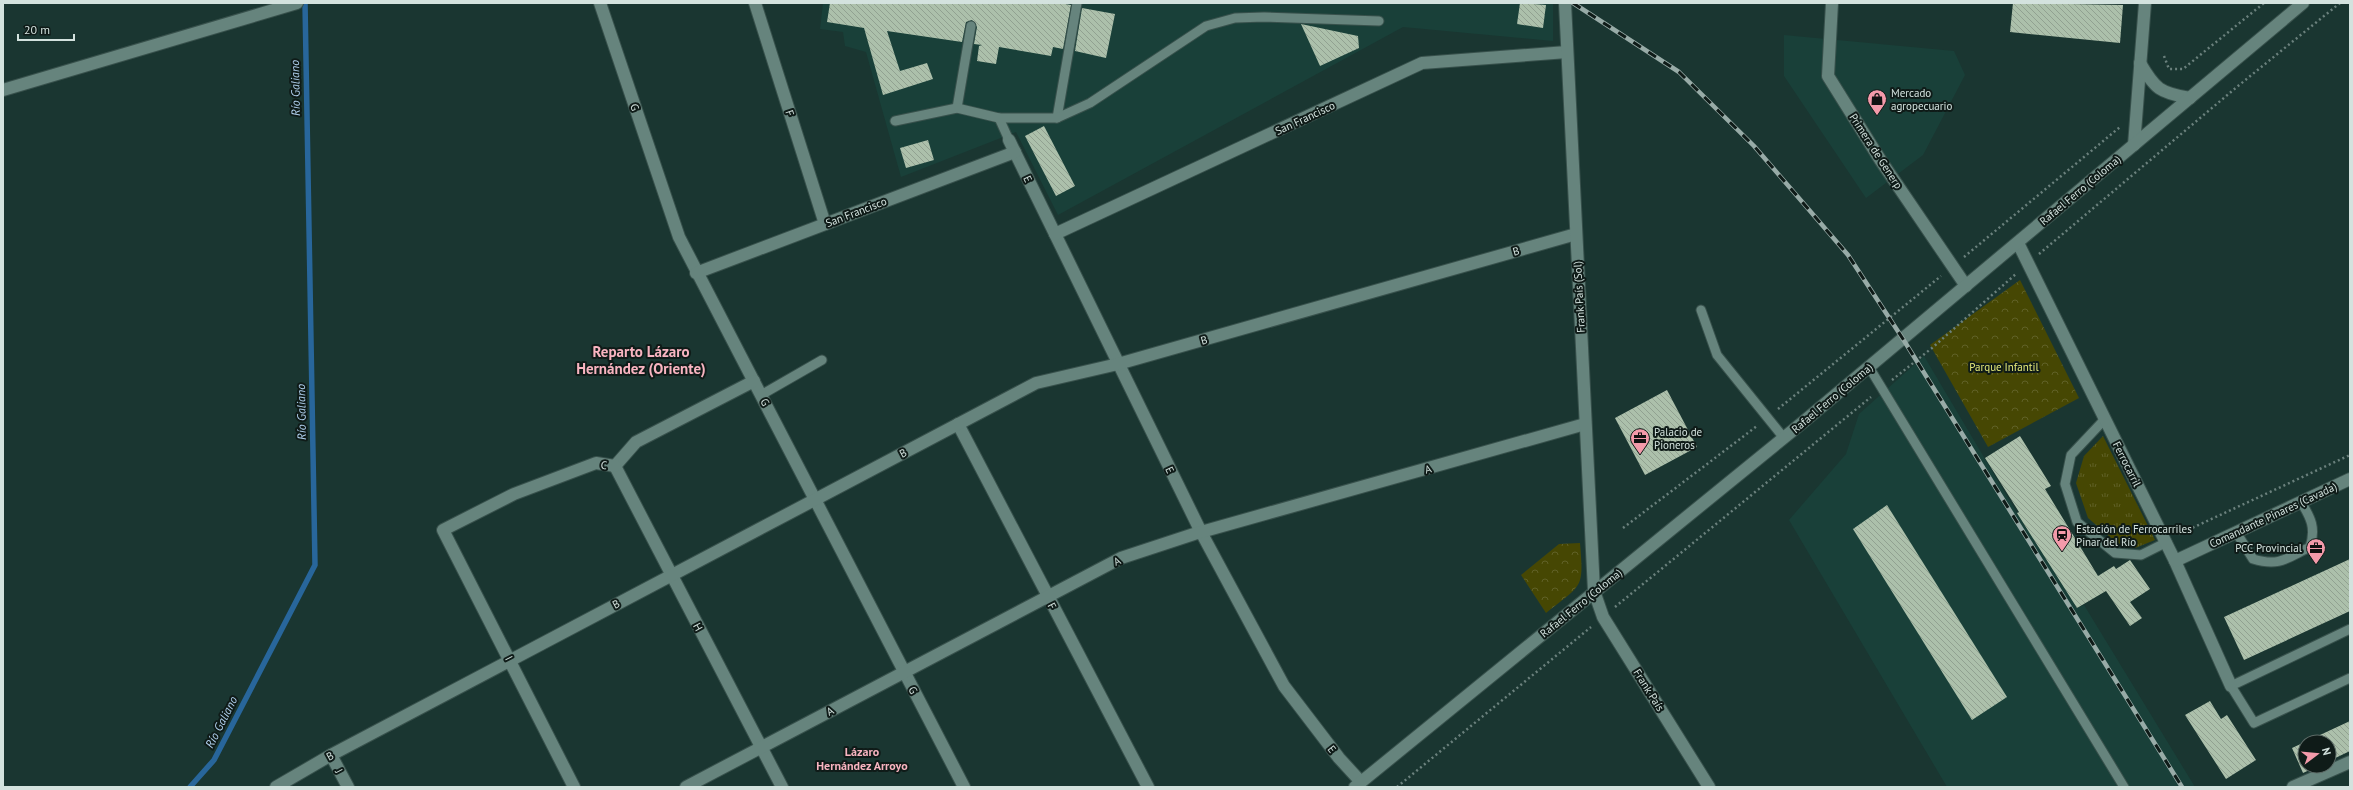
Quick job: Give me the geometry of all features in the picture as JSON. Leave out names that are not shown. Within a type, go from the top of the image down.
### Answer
[{"type":"street","points":[[3,90],[297,3]]},
{"type":"street","name":"G","points":[[600,3],[679,237],[964,787]]},
{"type":"street","name":"F","points":[[755,3],[825,224]]},
{"type":"street","name":"Frank País (Sol)","points":[[1565,3],[1594,591]]},
{"type":"street","name":"Primera de Generp","points":[[1832,3],[1828,76],[1881,161],[1966,286]]},
{"type":"street","points":[[2134,145],[2144,3]]},
{"type":"street","name":"Rafael Ferro (Coloma)","points":[[1358,784],[1784,438],[2304,3]]},
{"type":"street","name":"San Francisco","points":[[1055,234],[1422,63],[1567,52]]},
{"type":"street","points":[[2140,63],[2151,83],[2171,95],[2190,98]]},
{"type":"street","name":"E","points":[[1009,140],[1201,532],[1284,686],[1358,784]]},
{"type":"street","name":"San Francisco","points":[[696,272],[1015,152]]},
{"type":"street","name":"B","points":[[276,787],[331,755],[1036,383],[1118,364],[1576,234]]},
{"type":"street","name":"Ferrocarril","points":[[2018,243],[2104,420],[2167,542],[2232,686]]},
{"type":"street","name":"C","points":[[443,530],[514,494],[581,469],[596,464],[615,466],[636,442],[754,381]]},
{"type":"street","name":"F","points":[[958,424],[1148,787]]},
{"type":"street","name":"A","points":[[686,787],[1121,558],[1201,532],[1585,424]]},
{"type":"street","name":"H","points":[[615,466],[782,787]]},
{"type":"street","name":"Comandante Pinares (Cavada)","points":[[2175,561],[2350,479]]},
{"type":"street","name":"I","points":[[443,530],[574,787]]},
{"type":"street","name":"Frank País","points":[[1594,591],[1603,617],[1709,787]]},
{"type":"street","name":"J","points":[[331,755],[348,787]]},
{"type":"street","points":[[2293,787],[2350,762]]},
{"type":"lane","points":[[1057,118],[1077,3]]},
{"type":"lane","points":[[894,121],[957,108],[999,118],[1057,118],[1090,103],[1206,26],[1235,18],[1264,17],[1379,21]]},
{"type":"lane","points":[[957,108],[971,26]]},
{"type":"lane","points":[[999,118],[1009,140]]},
{"type":"lane","points":[[1701,310],[1716,355],[1784,438]]},
{"type":"lane","points":[[761,395],[822,360]]},
{"type":"lane","points":[[1869,367],[2124,787]]},
{"type":"lane","points":[[2104,420],[2070,455],[2065,484],[2077,522],[2115,553],[2141,555],[2167,542]]},
{"type":"lane","points":[[2236,532],[2253,559],[2268,564],[2284,560],[2310,546],[2314,533],[2308,514],[2301,502]]},
{"type":"lane","points":[[2350,629],[2232,686],[2254,723],[2350,678]]},
{"type":"path","points":[[2164,56],[2170,69],[2183,69],[2264,3]]},
{"type":"path","points":[[1623,528],[1768,418],[1953,267],[2123,124]]},
{"type":"path","points":[[2167,542],[2180,534],[2350,455]]},
{"type":"shaded area","points":[[823,3],[1553,3],[1553,41],[1403,27],[1058,215],[1016,132],[901,177],[866,52],[845,46],[843,32],[820,29]]},
{"type":"shaded area","name":"Mercado agropecuario","points":[[1784,35],[1954,51],[1965,75],[1923,155],[1866,198],[1784,76]]},
{"type":"shaded area","points":[[1924,356],[2017,513],[2077,608],[2084,605],[2195,787],[1947,787],[1789,520],[1846,454],[1859,414]]},
{"type":"green space","name":"Parque Infantil","points":[[2020,280],[2079,398],[1988,447],[1930,345]]},
{"type":"green space","points":[[2103,436],[2155,540],[2135,548],[2117,543],[2088,518],[2076,483],[2084,456]]},
{"type":"green space","points":[[1580,543],[1581,570],[1578,585],[1546,613],[1521,575],[1559,544]]},
{"type":"building","points":[[830,3],[1060,3],[1071,5],[1063,49],[1053,47],[1051,56],[999,47],[996,64],[977,61],[979,46],[982,45],[974,44],[977,27],[972,20],[966,22],[962,42],[887,31],[900,71],[927,63],[933,79],[883,95],[864,28],[827,22]]},
{"type":"building","points":[[1520,3],[1546,5],[1543,28],[1517,24]]},
{"type":"building","points":[[2013,3],[2123,5],[2120,43],[2010,32]]},
{"type":"building","points":[[1082,8],[1115,14],[1106,58],[1075,51]]},
{"type":"building","points":[[1301,24],[1358,36],[1359,48],[1320,66]]},
{"type":"building","points":[[1044,126],[1075,186],[1056,196],[1025,136]]},
{"type":"building","points":[[928,140],[934,160],[906,168],[900,148]]},
{"type":"building","points":[[1667,390],[1697,447],[1645,475],[1615,418]]},
{"type":"building","points":[[2020,436],[2051,486],[2045,489],[2098,576],[2114,566],[2116,569],[2130,560],[2150,589],[2130,602],[2142,618],[2130,626],[2106,591],[2077,608],[2017,513],[2019,512],[1985,458]]},
{"type":"building","points":[[1887,505],[2007,697],[1972,720],[1853,529]]},
{"type":"building","points":[[2350,559],[2350,611],[2244,660],[2224,617]]},
{"type":"building","points":[[2210,701],[2221,719],[2227,715],[2256,760],[2226,779],[2185,715]]},
{"type":"building","points":[[2350,721],[2350,751],[2337,757],[2337,734],[2322,734]]},
{"type":"building","points":[[2297,746],[2297,759],[2292,748]]},
{"type":"waterway","name":"Río Galiano","points":[[190,787],[214,760],[315,565],[305,3]]},
{"type":"railway","points":[[1573,3],[1679,72],[1754,146],[1848,255],[1903,339],[2182,787]]},
{"type":"place","name":"Mercado agropecuario","points":[[1877,116]]},
{"type":"place","name":"Palacio de Pioneros","points":[[1640,455]]},
{"type":"place","name":"Estación de Ferrocarriles Pinar del Río","points":[[2062,552]]},
{"type":"place","name":"PCC Provincial","points":[[2316,565]]},
{"type":"district","name":"Reparto Lázaro Hernández (Oriente)","points":[[641,360]]},
{"type":"district","name":"Lázaro Hernández Arroyo","points":[[862,758]]}]
